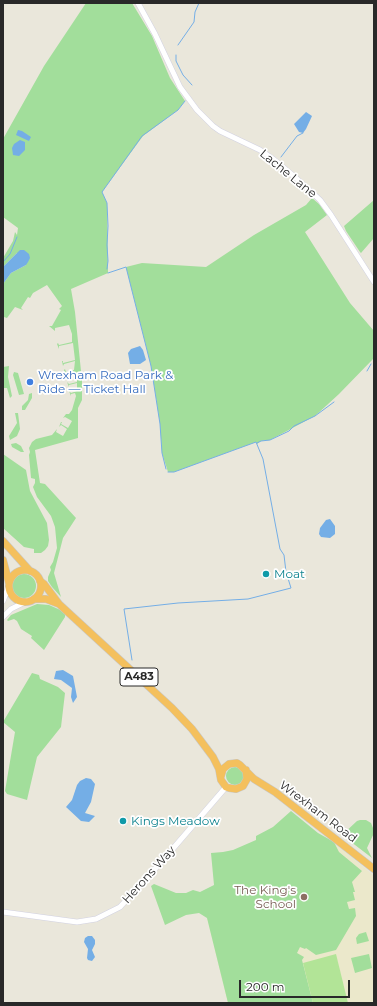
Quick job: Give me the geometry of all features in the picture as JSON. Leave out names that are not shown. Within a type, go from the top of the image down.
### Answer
[{"type":"highway","points":[[3,541],[30,571]]},
{"type":"highway","points":[[3,560],[9,586],[15,598],[23,601],[31,600],[40,592],[40,581],[35,573],[30,571],[23,570],[18,572],[12,577],[9,586]]},
{"type":"highway","name":"A483","points":[[40,581],[59,604],[172,708],[192,729],[213,757],[219,769],[223,784],[226,787]]},
{"type":"highway","name":"A483","points":[[31,600],[46,599],[59,604]]},
{"type":"highway","name":"A483","points":[[213,757],[229,764],[233,763],[240,765],[246,770]]},
{"type":"highway","points":[[221,776],[223,769],[229,764]]},
{"type":"highway","points":[[226,787],[236,789],[243,786],[247,778],[246,770]]},
{"type":"highway","name":"Wrexham Road","points":[[246,770],[254,779],[374,869]]},
{"type":"highway","name":"Wrexham Road","points":[[243,786],[257,785],[268,788]]},
{"type":"street","name":"Lache Lane","points":[[138,3],[155,34],[180,87],[197,110],[220,131],[260,150],[273,159],[320,200],[374,282]]},
{"type":"street","points":[[3,601],[9,586]]},
{"type":"street","points":[[3,617],[11,609],[31,600]]},
{"type":"street","name":"Herons Way","points":[[3,912],[77,922],[96,919],[108,914],[120,907],[135,892],[226,787]]},
{"type":"shaded area","name":"The King's School","points":[[329,840],[334,842],[374,876],[374,1003],[228,1003],[207,918]]},
{"type":"green space","points":[[86,3],[132,3],[152,36],[170,78],[185,101],[178,110],[143,136],[102,192],[107,203],[108,273],[71,289],[75,312],[82,381],[82,400],[78,408],[78,438],[35,450],[40,483],[45,484],[76,518],[63,538],[54,573],[61,597],[48,581],[51,570],[50,567],[57,548],[55,527],[51,516],[37,497],[33,487],[35,479],[31,478],[29,448],[32,442],[36,439],[52,435],[57,429],[56,432],[63,436],[67,429],[61,425],[59,427],[61,422],[61,424],[68,428],[72,421],[65,417],[63,418],[72,410],[76,396],[75,393],[71,394],[71,396],[69,391],[71,393],[77,391],[77,383],[69,385],[69,387],[67,382],[69,384],[77,382],[77,378],[75,374],[67,376],[66,378],[64,370],[65,369],[66,372],[74,370],[75,361],[64,364],[63,366],[62,361],[63,363],[75,360],[73,343],[59,346],[59,349],[57,344],[58,343],[59,345],[72,342],[72,334],[69,325],[55,328],[55,331],[49,326],[52,326],[61,310],[59,309],[62,306],[47,285],[33,293],[30,298],[28,297],[21,308],[23,310],[15,307],[7,318],[4,317],[3,319],[3,284],[11,273],[26,265],[17,253],[3,267],[3,258],[13,241],[15,232],[17,235],[18,228],[3,217],[3,139],[44,66]]},
{"type":"green space","points":[[312,198],[319,204],[327,215],[305,232],[350,303],[374,331],[374,358],[315,416],[270,440],[261,441],[257,444],[256,442],[174,472],[168,472],[162,453],[160,424],[151,366],[126,267],[142,263],[206,267],[254,235],[306,205]]},
{"type":"green space","points":[[374,200],[374,238],[361,253],[344,226]]},
{"type":"green space","points":[[9,366],[8,377],[12,396],[10,398],[7,388],[3,388],[3,367]]},
{"type":"green space","points":[[14,372],[18,373],[24,394],[19,395],[13,375]]},
{"type":"green space","points":[[32,393],[32,398],[25,410],[22,410],[22,406],[28,400],[29,394]]},
{"type":"green space","points":[[15,413],[18,413],[20,429],[17,436],[10,440],[9,436],[17,423]]},
{"type":"green space","points":[[16,443],[21,446],[24,452],[12,447],[11,444]]},
{"type":"green space","points":[[3,454],[26,470],[30,491],[47,523],[49,540],[48,546],[41,553],[34,553],[34,549],[24,547],[3,528]]},
{"type":"green space","points":[[24,574],[32,578],[36,586],[32,594],[24,598],[16,594],[12,586],[16,578]]},
{"type":"green space","points":[[37,604],[49,605],[65,612],[65,617],[44,650],[31,638],[32,636],[21,629],[17,621],[14,619],[7,620],[11,615]]},
{"type":"green space","points":[[32,673],[39,675],[40,679],[58,687],[65,693],[61,727],[37,757],[27,800],[7,794],[5,791],[15,732],[3,722]]},
{"type":"green space","points":[[235,767],[241,770],[244,776],[241,782],[235,785],[229,782],[226,776],[229,770]]},
{"type":"green space","name":"The King's School","points":[[291,811],[318,833],[334,842],[339,852],[362,871],[352,882],[355,892],[353,892],[355,900],[347,902],[349,909],[355,908],[356,916],[336,950],[316,955],[306,948],[300,947],[297,953],[304,957],[302,960],[313,1003],[228,1003],[207,918],[199,913],[186,915],[165,925],[151,886],[154,884],[176,893],[186,893],[193,890],[200,892],[214,885],[211,853],[233,850],[256,840],[256,836],[273,827]]},
{"type":"green space","points":[[360,820],[366,820],[371,823],[373,828],[374,833],[367,848],[372,858],[342,835]]},
{"type":"green space","points":[[366,932],[369,941],[357,944],[356,938],[359,934]]},
{"type":"green space","points":[[336,954],[348,1003],[313,1003],[303,963]]},
{"type":"green space","points":[[369,954],[372,968],[355,973],[351,958]]},
{"type":"water","points":[[306,112],[312,116],[303,133],[299,132],[294,124]]},
{"type":"water","points":[[18,130],[31,137],[29,141],[16,135]]},
{"type":"water","points":[[20,140],[25,142],[25,150],[19,156],[13,155],[12,148],[14,144]]},
{"type":"water","points":[[20,250],[24,250],[29,254],[30,258],[28,262],[26,265],[11,273],[3,284],[3,267]]},
{"type":"water","points":[[140,346],[146,360],[140,364],[130,364],[128,353],[131,349]]},
{"type":"water","points":[[330,519],[335,526],[335,534],[330,538],[321,537],[319,534],[320,528],[326,520]]},
{"type":"water","points":[[63,670],[73,676],[77,697],[73,703],[71,697],[72,688],[61,680],[54,679],[56,671]]},
{"type":"water","points":[[86,778],[91,779],[95,784],[91,802],[85,813],[95,816],[89,822],[81,821],[66,807],[72,800],[77,785],[80,781]]},
{"type":"water","points":[[92,936],[95,940],[92,950],[95,957],[92,961],[88,960],[87,958],[88,949],[84,942],[85,938]]},
{"type":"waterway","points":[[178,45],[194,22],[195,12],[199,3]]},
{"type":"waterway","points":[[176,55],[176,61],[183,75],[192,85]]},
{"type":"waterway","points":[[107,269],[107,203],[102,192],[142,136],[178,110],[185,101]]},
{"type":"waterway","points":[[281,157],[297,136],[303,133]]},
{"type":"waterway","points":[[3,262],[10,254],[17,237]]},
{"type":"waterway","points":[[108,273],[126,267],[151,366],[160,424],[162,453],[166,469]]},
{"type":"waterway","points":[[367,371],[371,364]]},
{"type":"waterway","points":[[257,443],[270,440],[289,431],[294,426],[315,416],[334,402]]},
{"type":"waterway","points":[[132,660],[124,609],[178,603],[248,599],[291,588],[286,572],[284,555],[280,549],[263,459],[256,442],[174,472],[168,472]]},
{"type":"place","name":"Wrexham Road Park & Ride — Ticket Hall","points":[[30,382]]},
{"type":"place","name":"Moat","points":[[266,574]]},
{"type":"place","name":"Kings Meadow","points":[[123,821]]},
{"type":"place","name":"The King's School","points":[[304,897]]}]
